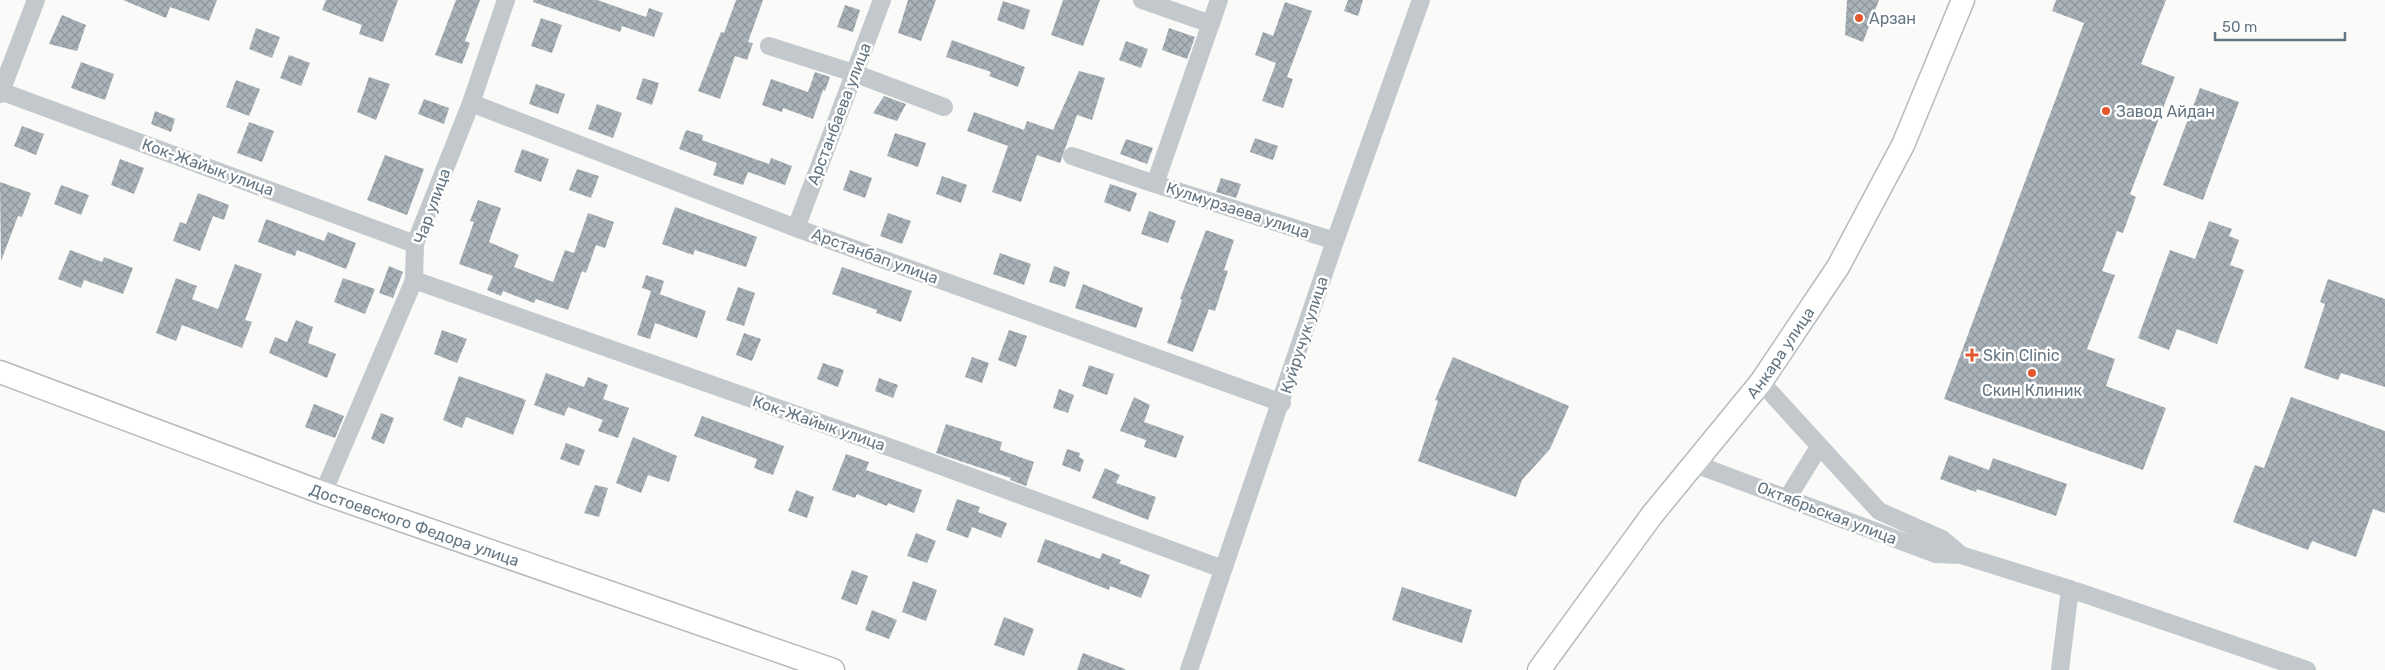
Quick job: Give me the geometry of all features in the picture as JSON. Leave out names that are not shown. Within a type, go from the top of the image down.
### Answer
[{"type":"main road","name":"Анкара улица","points":[[1539,670],[1652,515],[1761,382],[1838,267],[1903,145],[1963,0]]},
{"type":"main road","name":"Достоевского Федора улица","points":[[0,372],[324,493],[833,670]]},
{"type":"street","points":[[0,92],[36,0]]},
{"type":"street","name":"Чар улица","points":[[324,493],[414,280],[415,244],[471,103],[506,0]]},
{"type":"street","name":"Арстанбаева улица","points":[[796,228],[882,0]]},
{"type":"street","points":[[1142,0],[1211,24]]},
{"type":"street","name":"Кулмурзаева улица","points":[[1219,0],[1155,184],[1335,242]]},
{"type":"street","name":"Куйручук улица","points":[[1189,670],[1222,569],[1282,403],[1335,242],[1421,0]]},
{"type":"street","points":[[769,46],[854,73],[944,107]]},
{"type":"street","name":"Кок-Жайык улица","points":[[0,92],[415,244]]},
{"type":"street","name":"Арстанбап улица","points":[[471,103],[796,228],[1282,403]]},
{"type":"street","points":[[1072,156],[1155,184]]},
{"type":"street","name":"Кок-Жайык улица","points":[[414,280],[900,451],[1222,569]]},
{"type":"street","name":"Октябрьская улица","points":[[1761,382],[1879,511],[1942,539],[1961,555]]},
{"type":"street","points":[[1788,497],[1819,447]]},
{"type":"street","name":"Октябрьская улица","points":[[1695,464],[1788,497],[1936,554],[1961,555],[2070,589],[2307,670]]},
{"type":"street","points":[[2060,670],[2070,589]]},
{"type":"building","points":[[123,0],[217,0],[209,21],[170,7],[166,18]]},
{"type":"building","points":[[326,0],[398,0],[383,42],[359,34],[362,25],[322,10]]},
{"type":"building","points":[[456,0],[480,0],[465,41],[470,43],[462,64],[435,55]]},
{"type":"building","points":[[533,0],[597,0],[646,17],[649,8],[663,13],[654,37],[622,26],[620,32],[533,2]]},
{"type":"building","points":[[736,0],[763,0],[748,42],[753,43],[747,60],[735,56],[720,99],[698,91],[721,32],[724,33]]},
{"type":"building","points":[[908,0],[936,0],[921,41],[898,33]]},
{"type":"building","points":[[1063,0],[1100,0],[1083,46],[1051,35]]},
{"type":"building","points":[[1348,0],[1363,0],[1358,16],[1344,11]]},
{"type":"building","name":"Арзан","points":[[1847,0],[1879,0],[1863,42],[1845,35]]},
{"type":"building","points":[[2056,0],[2166,0],[2141,64],[2175,77],[2130,194],[2136,197],[2123,233],[2117,231],[2102,271],[2115,275],[2087,349],[2115,359],[2106,386],[2166,408],[2143,470],[1944,399],[2084,23],[2052,11]]},
{"type":"building","points":[[1003,1],[1030,10],[1024,30],[997,20]]},
{"type":"building","points":[[1285,2],[1312,11],[1287,77],[1293,79],[1283,108],[1262,101],[1276,63],[1255,55],[1263,32],[1273,36]]},
{"type":"building","points":[[845,5],[860,10],[853,32],[837,27]]},
{"type":"building","points":[[62,15],[86,25],[77,51],[49,44]]},
{"type":"building","points":[[541,18],[562,25],[552,53],[531,46]]},
{"type":"building","points":[[256,28],[280,37],[272,58],[249,49]]},
{"type":"building","points":[[1169,28],[1195,37],[1187,59],[1162,50]]},
{"type":"building","points":[[952,40],[1025,67],[1018,87],[989,76],[991,72],[946,57]]},
{"type":"building","points":[[1126,41],[1148,49],[1141,68],[1119,60]]},
{"type":"building","points":[[289,55],[310,63],[301,86],[280,78]]},
{"type":"building","points":[[81,62],[114,74],[105,100],[71,88]]},
{"type":"building","points":[[1079,71],[1105,78],[1092,120],[1077,115],[1060,163],[1037,155],[1021,202],[992,192],[1008,146],[967,131],[974,112],[1024,130],[1027,121],[1053,130]]},
{"type":"building","points":[[815,72],[830,77],[825,91],[823,90],[813,119],[783,108],[782,112],[762,105],[771,79],[808,92]]},
{"type":"building","points":[[369,77],[390,84],[376,120],[357,112]]},
{"type":"building","points":[[643,78],[659,83],[652,105],[636,99]]},
{"type":"building","points":[[236,80],[260,89],[249,116],[226,107]]},
{"type":"building","points":[[536,84],[565,94],[558,114],[529,104]]},
{"type":"building","points":[[2200,88],[2239,102],[2203,200],[2163,185]]},
{"type":"building","points":[[884,96],[906,104],[897,121],[873,113]]},
{"type":"building","points":[[424,99],[449,108],[444,124],[418,114]]},
{"type":"building","points":[[597,104],[622,113],[613,138],[588,129]]},
{"type":"building","points":[[155,111],[175,119],[171,132],[151,124]]},
{"type":"building","points":[[249,122],[274,131],[262,162],[237,153]]},
{"type":"building","points":[[22,126],[44,134],[36,155],[14,146]]},
{"type":"building","points":[[686,130],[703,135],[702,140],[769,164],[771,158],[792,166],[785,185],[748,172],[743,185],[713,175],[717,163],[679,149]]},
{"type":"building","points":[[895,133],[926,143],[918,167],[887,156]]},
{"type":"building","points":[[1255,138],[1278,146],[1273,160],[1250,152]]},
{"type":"building","points":[[1126,139],[1153,148],[1147,164],[1120,154]]},
{"type":"building","points":[[522,149],[549,159],[541,182],[514,172]]},
{"type":"building","points":[[385,155],[424,169],[407,215],[367,200]]},
{"type":"building","points":[[120,159],[144,168],[134,194],[111,185]]},
{"type":"building","points":[[577,169],[599,176],[591,198],[569,190]]},
{"type":"building","points":[[850,170],[872,178],[865,198],[843,190]]},
{"type":"building","points":[[942,176],[967,185],[961,203],[936,194]]},
{"type":"building","points":[[1221,178],[1241,184],[1236,198],[1216,192]]},
{"type":"building","points":[[0,182],[31,193],[22,217],[18,216],[1,261]]},
{"type":"building","points":[[1110,184],[1137,193],[1130,212],[1104,202]]},
{"type":"building","points":[[61,185],[89,195],[81,215],[54,204]]},
{"type":"building","points":[[198,193],[229,205],[224,220],[213,216],[200,251],[173,241],[180,222],[186,224]]},
{"type":"building","points":[[478,200],[501,208],[489,242],[519,255],[514,267],[553,282],[565,250],[574,253],[588,213],[614,222],[605,248],[596,245],[586,273],[582,271],[568,310],[536,299],[534,303],[503,291],[501,296],[487,290],[493,276],[459,264],[474,222],[470,221]]},
{"type":"building","points":[[675,207],[757,237],[746,267],[695,250],[693,255],[662,244]]},
{"type":"building","points":[[1149,211],[1176,221],[1168,243],[1141,234]]},
{"type":"building","points":[[888,213],[911,221],[902,244],[880,236]]},
{"type":"building","points":[[266,219],[324,241],[328,232],[356,243],[346,269],[297,250],[295,256],[258,242]]},
{"type":"building","points":[[2209,221],[2232,229],[2229,236],[2239,240],[2230,265],[2244,270],[2217,344],[2177,329],[2169,350],[2138,338],[2170,250],[2195,259]]},
{"type":"building","points":[[1206,230],[1234,240],[1224,270],[1228,271],[1215,311],[1209,309],[1193,352],[1167,343],[1182,300],[1180,299]]},
{"type":"building","points":[[70,250],[102,262],[104,257],[133,268],[123,294],[84,280],[81,288],[58,279]]},
{"type":"building","points":[[1000,253],[1031,264],[1024,285],[993,274]]},
{"type":"building","points":[[235,264],[262,274],[245,320],[252,322],[242,348],[182,325],[176,341],[156,333],[176,278],[197,286],[192,299],[218,309]]},
{"type":"building","points":[[389,266],[403,272],[393,298],[379,293]]},
{"type":"building","points":[[1054,266],[1070,272],[1065,287],[1049,282]]},
{"type":"building","points":[[842,267],[912,291],[901,322],[876,313],[877,310],[832,294]]},
{"type":"building","points":[[646,275],[664,281],[660,294],[642,288]]},
{"type":"building","points":[[343,278],[375,289],[365,314],[334,302]]},
{"type":"building","points":[[2328,279],[2385,299],[2385,387],[2341,373],[2338,380],[2304,368],[2325,304],[2320,302]]},
{"type":"building","points":[[1083,284],[1143,308],[1136,328],[1075,308]]},
{"type":"building","points":[[738,287],[755,293],[744,326],[726,320]]},
{"type":"building","points":[[651,291],[706,311],[697,338],[655,323],[650,339],[637,335]]},
{"type":"building","points":[[296,320],[313,327],[308,343],[336,354],[327,378],[269,353],[275,337],[287,342]]},
{"type":"building","points":[[442,330],[467,339],[457,363],[434,354]]},
{"type":"building","points":[[1009,330],[1027,336],[1016,367],[998,360]]},
{"type":"building","points":[[744,333],[761,339],[752,361],[736,355]]},
{"type":"building","points":[[972,357],[989,363],[982,383],[965,377]]},
{"type":"building","points":[[1453,357],[1569,406],[1550,449],[1522,480],[1516,497],[1418,461],[1438,401],[1435,400]]},
{"type":"building","points":[[823,363],[844,370],[838,387],[817,379]]},
{"type":"building","points":[[1089,365],[1114,374],[1107,395],[1082,386]]},
{"type":"building","points":[[546,373],[584,387],[588,377],[608,385],[603,399],[629,408],[618,438],[598,431],[603,420],[568,407],[564,416],[534,405]]},
{"type":"building","points":[[459,376],[526,400],[513,435],[466,417],[462,428],[443,420]]},
{"type":"building","points":[[879,378],[898,385],[893,398],[875,391]]},
{"type":"building","points":[[1059,389],[1074,395],[1068,413],[1053,408]]},
{"type":"building","points":[[1134,397],[1150,405],[1144,422],[1184,436],[1176,458],[1144,447],[1146,440],[1120,431]]},
{"type":"building","points":[[2291,397],[2385,431],[2385,513],[2373,509],[2356,557],[2312,541],[2308,550],[2233,522],[2255,465],[2264,468]]},
{"type":"building","points":[[314,404],[344,416],[335,438],[305,427]]},
{"type":"building","points":[[381,413],[394,418],[384,444],[371,439]]},
{"type":"building","points":[[702,416],[784,446],[773,475],[754,468],[757,459],[694,436]]},
{"type":"building","points":[[946,424],[1002,442],[1000,450],[1034,462],[1026,486],[1010,480],[1011,478],[936,453]]},
{"type":"building","points":[[633,437],[677,456],[669,482],[648,475],[641,493],[616,483]]},
{"type":"building","points":[[566,443],[585,450],[579,466],[560,459]]},
{"type":"building","points":[[1067,449],[1080,453],[1079,457],[1084,460],[1080,472],[1062,465]]},
{"type":"building","points":[[846,454],[869,462],[866,470],[922,490],[914,513],[888,503],[887,506],[857,494],[855,498],[832,490]]},
{"type":"building","points":[[1949,455],[1989,470],[1993,458],[2067,484],[2056,516],[1977,489],[1976,492],[1940,479]]},
{"type":"building","points":[[1105,468],[1120,475],[1116,483],[1156,497],[1148,520],[1092,498]]},
{"type":"building","points":[[595,485],[608,488],[599,517],[584,513]]},
{"type":"building","points":[[796,490],[814,497],[807,518],[788,511]]},
{"type":"building","points":[[957,499],[980,507],[978,512],[1007,523],[1001,538],[972,527],[968,538],[946,530]]},
{"type":"building","points":[[916,533],[936,541],[927,563],[907,556]]},
{"type":"building","points":[[1045,539],[1100,559],[1102,553],[1121,560],[1119,563],[1150,575],[1141,598],[1110,586],[1109,590],[1037,562]]},
{"type":"building","points":[[852,570],[868,576],[857,605],[841,599]]},
{"type":"building","points":[[913,581],[937,590],[926,621],[902,612]]},
{"type":"building","points":[[1402,587],[1472,610],[1462,643],[1392,620]]},
{"type":"building","points":[[872,610],[897,620],[889,639],[865,630]]},
{"type":"building","points":[[1004,617],[1034,629],[1024,656],[994,645]]},
{"type":"building","points":[[1083,653],[1125,669],[1125,670],[1077,670]]},
{"type":"place","name":"Арзан","points":[[1859,18]]},
{"type":"place","name":"Завод Айдан","points":[[2106,111]]},
{"type":"place","name":"Skin Clinic","points":[[1972,355]]},
{"type":"place","name":"Скин Клиник","points":[[2032,373]]}]
